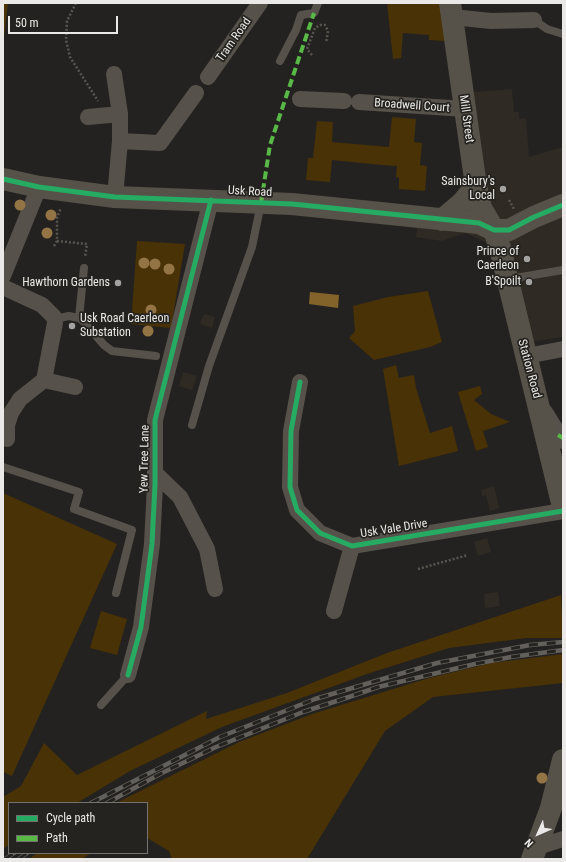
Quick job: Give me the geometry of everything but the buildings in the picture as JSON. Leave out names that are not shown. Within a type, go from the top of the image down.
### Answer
[{"type":"street","name":"Tram Road","points":[[208,77],[260,3]]},
{"type":"street","points":[[452,10],[491,22],[534,20]]},
{"type":"street","name":"Mill Street","points":[[452,10],[467,111],[476,186],[481,208],[494,230]]},
{"type":"street","points":[[114,74],[113,115],[120,141],[115,197]]},
{"type":"street","points":[[120,141],[160,143],[196,93]]},
{"type":"street","name":"Broadwell Court","points":[[300,99],[351,101],[467,111]]},
{"type":"street","points":[[88,117],[113,115]]},
{"type":"street","name":"Usk Road","points":[[3,179],[39,187],[115,197],[292,204],[479,223],[494,230]]},
{"type":"street","points":[[442,220],[462,203],[476,186]]},
{"type":"street","points":[[3,276],[39,187]]},
{"type":"street","name":"Yew Tree Lane","points":[[128,675],[141,627],[152,544],[156,473],[156,420],[211,200]]},
{"type":"street","points":[[494,230],[509,230],[534,217],[563,205]]},
{"type":"street","name":"Station Road","points":[[494,230],[527,356],[563,507]]},
{"type":"street","points":[[3,287],[42,305],[49,310],[54,319],[54,332],[44,380],[20,399],[11,413],[7,426],[7,439]]},
{"type":"street","points":[[527,356],[563,348]]},
{"type":"street","points":[[44,380],[76,387]]},
{"type":"street","name":"Usk Vale Drive","points":[[300,382],[291,431],[289,463],[292,493],[297,510],[320,533],[352,546],[563,511]]},
{"type":"street","points":[[537,398],[563,441]]},
{"type":"street","points":[[156,473],[180,497],[208,549],[215,589]]},
{"type":"street","points":[[334,611],[352,546]]},
{"type":"street","points":[[535,853],[551,808],[563,760]]},
{"type":"street","points":[[535,853],[563,839]]},
{"type":"lane","points":[[280,61],[301,15],[314,13],[318,3]]},
{"type":"lane","points":[[534,20],[547,28],[563,34]]},
{"type":"lane","points":[[192,425],[209,366],[252,247],[261,203]]},
{"type":"lane","points":[[79,318],[84,268]]},
{"type":"lane","points":[[507,279],[563,270]]},
{"type":"lane","points":[[54,319],[69,316],[79,318],[104,345],[112,351],[156,356]]},
{"type":"lane","points":[[3,467],[79,492],[74,509],[132,530],[116,593]]},
{"type":"lane","points":[[101,705],[128,675]]},
{"type":"path","points":[[76,3],[67,21],[65,31],[70,57],[113,115]]},
{"type":"path","points":[[312,55],[308,49],[315,28],[320,25],[324,25],[328,31],[326,43]]},
{"type":"path","points":[[54,246],[57,241],[57,217],[67,200],[79,192]]},
{"type":"path","points":[[57,241],[87,244],[84,268]]},
{"type":"path","points":[[418,569],[468,555]]},
{"type":"shaded area","points":[[3,3],[8,3],[4,37],[3,37]]},
{"type":"shaded area","points":[[387,3],[444,3],[445,41],[429,40],[429,35],[403,33],[401,58],[393,59]]},
{"type":"shaded area","points":[[512,89],[514,112],[519,112],[519,119],[526,118],[529,157],[563,147],[563,337],[529,342],[499,248],[465,233],[442,241],[416,237],[418,218],[479,223],[481,208],[473,92]]},
{"type":"shaded area","points":[[392,117],[416,119],[414,142],[422,143],[420,165],[427,166],[425,191],[399,189],[399,178],[396,177],[397,166],[332,160],[330,182],[306,180],[308,158],[313,158],[317,121],[333,122],[332,142],[389,147]]},
{"type":"shaded area","points":[[137,241],[185,244],[171,328],[131,324]]},
{"type":"shaded area","points":[[428,291],[442,342],[430,347],[374,360],[349,338],[355,331],[353,306],[388,297]]},
{"type":"shaded area","points":[[310,292],[339,295],[338,308],[309,304]]},
{"type":"shaded area","points":[[204,314],[215,317],[212,328],[200,324]]},
{"type":"shaded area","points":[[396,365],[399,378],[414,375],[416,388],[430,433],[452,426],[458,451],[399,466],[383,369]]},
{"type":"shaded area","points":[[183,372],[197,376],[192,390],[179,386]]},
{"type":"shaded area","points":[[480,386],[482,394],[474,400],[491,414],[510,422],[483,431],[488,447],[476,451],[458,392]]},
{"type":"shaded area","points":[[494,486],[499,508],[490,511],[486,495],[482,496],[481,490]]},
{"type":"shaded area","points":[[3,493],[117,544],[12,776],[3,772]]},
{"type":"shaded area","points":[[487,538],[491,552],[478,556],[474,542]]},
{"type":"shaded area","points":[[498,592],[500,606],[485,608],[484,594]]},
{"type":"shaded area","points":[[561,595],[563,638],[526,638],[449,648],[367,674],[222,727],[130,771],[79,802],[8,802],[8,846],[3,849],[3,797],[21,786],[44,743],[77,775],[207,711],[206,719],[287,693],[387,653]]},
{"type":"shaded area","points":[[101,611],[127,619],[117,655],[90,648]]},
{"type":"shaded area","points":[[563,654],[563,683],[433,697],[385,731],[307,859],[172,859],[169,851],[148,839],[148,802],[118,802],[239,742],[312,714],[429,678],[491,663]]},
{"type":"shaded area","points":[[36,854],[90,854],[82,859],[29,859]]},
{"type":"railway","points":[[93,802],[220,737],[315,699],[437,663],[530,645],[563,642]]},
{"type":"railway","points":[[109,802],[160,774],[216,747],[303,712],[378,687],[475,664],[511,657],[563,650]]},
{"type":"railway","points":[[5,859],[12,854]]},
{"type":"railway","points":[[19,859],[26,854]]},
{"type":"marked path","points":[[261,203],[270,145],[314,13]]},
{"type":"marked path","points":[[558,435],[563,438]]},
{"type":"cycle path","points":[[3,179],[39,187],[115,197],[292,204],[479,223],[494,230],[509,230],[534,217],[563,205]]},
{"type":"cycle path","points":[[128,675],[141,627],[152,544],[155,485],[155,420],[211,200]]},
{"type":"cycle path","points":[[300,382],[291,431],[290,487],[297,510],[320,533],[352,546],[563,511]]},
{"type":"place","name":"Sainsbury's Local","points":[[503,189]]},
{"type":"place","name":"Prince of Caerleon","points":[[527,259]]},
{"type":"place","name":"B'Spoilt","points":[[529,282]]},
{"type":"place","name":"Hawthorn Gardens","points":[[118,283]]},
{"type":"place","name":"Usk Road Caerleon Substation","points":[[72,326]]}]
